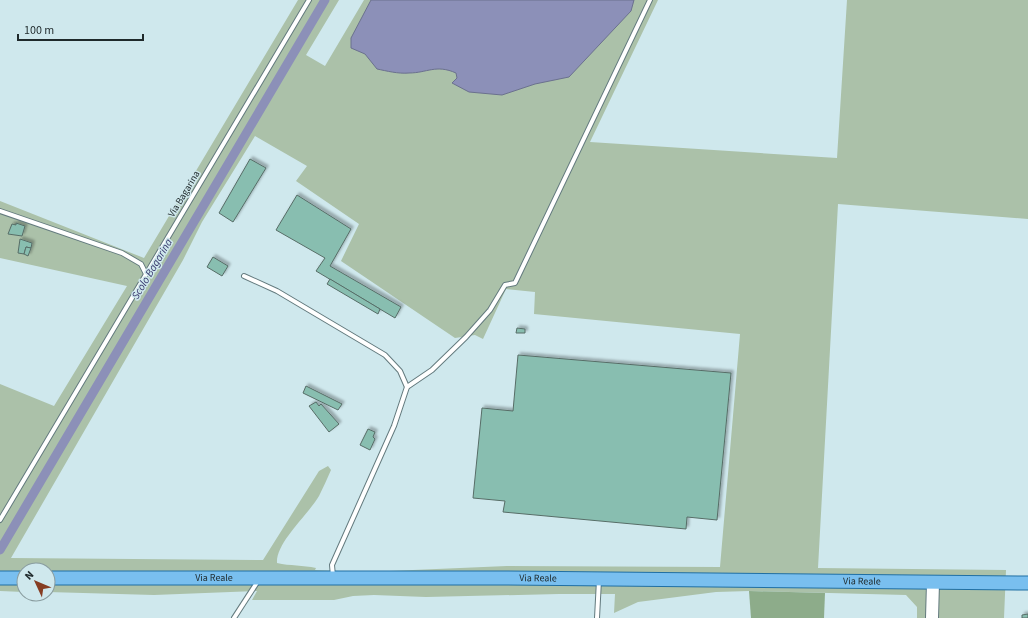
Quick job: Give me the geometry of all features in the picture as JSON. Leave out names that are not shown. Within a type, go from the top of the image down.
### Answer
[{"type":"main road","points":[[0,578],[16,578]]},
{"type":"main road","name":"Via Reale","points":[[56,578],[599,579],[1028,583]]},
{"type":"street","points":[[932,583],[932,618]]},
{"type":"lane","name":"Via Bagarina","points":[[0,520],[309,0]]},
{"type":"lane","points":[[334,578],[332,565],[394,426],[408,387],[432,370],[466,337],[490,310],[505,285],[515,283],[650,0]]},
{"type":"lane","points":[[0,211],[122,253],[141,264],[146,274]]},
{"type":"lane","points":[[244,276],[277,291],[386,355],[400,371],[408,387]]},
{"type":"lane","points":[[234,618],[260,578]]},
{"type":"lane","points":[[597,618],[599,579]]},
{"type":"green space","points":[[298,0],[339,0],[306,55],[325,66],[364,0],[658,0],[590,142],[837,158],[847,0],[1028,0],[1028,219],[838,204],[818,568],[1006,570],[1004,618],[917,618],[917,607],[906,595],[749,591],[716,592],[638,602],[614,613],[615,594],[426,597],[374,595],[353,596],[334,600],[252,600],[257,591],[154,595],[56,592],[56,562],[16,562],[16,592],[0,591],[0,384],[54,406],[127,286],[0,258],[0,201],[144,258]],"holes":[[[255,136],[307,166],[296,181],[359,224],[341,261],[455,338],[475,335],[483,339],[506,289],[535,292],[534,314],[740,334],[720,567],[507,566],[366,572],[315,570],[316,568],[306,566],[277,563],[278,555],[287,538],[319,496],[331,470],[328,466],[319,471],[263,560],[11,558],[183,260],[202,222]]]},
{"type":"green space","points":[[749,591],[825,593],[824,618],[751,618]]},
{"type":"water","points":[[371,0],[634,0],[631,11],[569,77],[535,84],[502,95],[469,92],[452,83],[457,78],[456,73],[449,70],[437,69],[415,73],[405,73],[377,69],[365,54],[351,48],[351,38]]},
{"type":"building","points":[[250,159],[266,168],[233,222],[219,213]]},
{"type":"building","points":[[297,195],[351,229],[330,266],[401,307],[395,318],[316,271],[325,258],[276,230]]},
{"type":"building","points":[[16,223],[25,226],[22,236],[8,234],[12,224],[16,225]]},
{"type":"building","points":[[20,239],[32,243],[31,248],[26,247],[24,254],[18,253]]},
{"type":"building","points":[[26,247],[31,248],[28,256],[24,254]]},
{"type":"building","points":[[213,257],[228,266],[222,276],[207,267]]},
{"type":"building","points":[[330,279],[380,309],[378,314],[327,284]]},
{"type":"building","points":[[517,328],[525,329],[525,333],[516,333]]},
{"type":"building","points":[[518,355],[731,373],[717,520],[687,517],[686,529],[503,512],[505,501],[473,498],[482,408],[513,411]]},
{"type":"building","points":[[306,386],[342,404],[338,410],[303,393]]},
{"type":"building","points":[[316,402],[319,406],[321,404],[339,424],[329,432],[309,406]]},
{"type":"building","points":[[368,429],[375,432],[373,437],[375,439],[370,450],[360,445]]},
{"type":"building","points":[[1028,614],[1028,618],[1022,618],[1022,615]]},
{"type":"waterway","name":"Scolo Bagarina","points":[[0,550],[325,0]]}]
